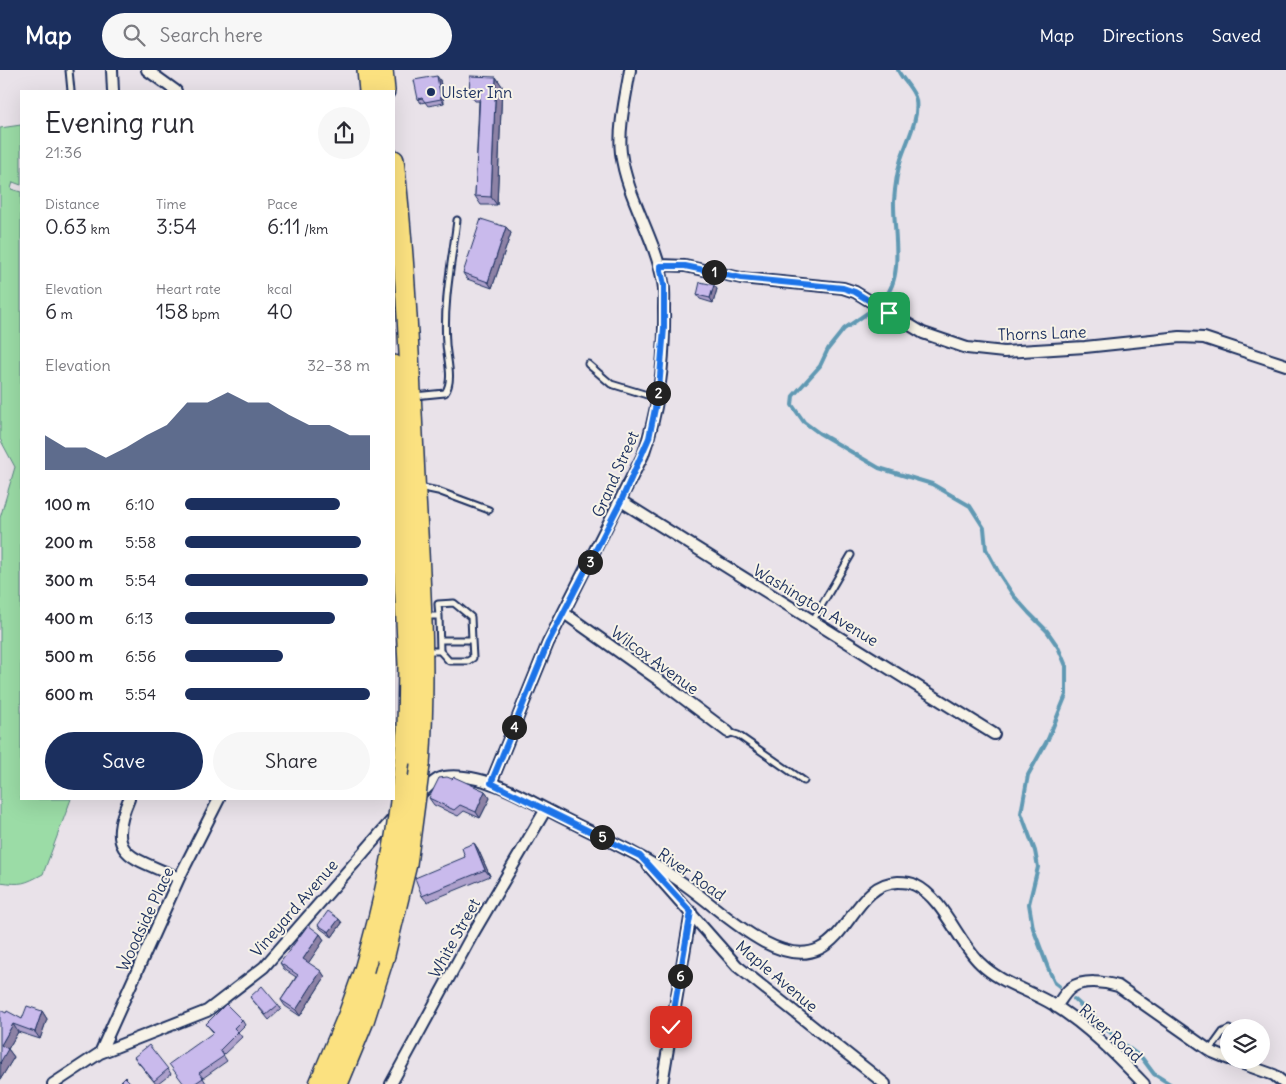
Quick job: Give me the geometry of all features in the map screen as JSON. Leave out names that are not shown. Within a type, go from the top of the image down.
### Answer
[{"type":"highway","points":[[367,70],[369,90]]},
{"type":"highway","points":[[383,70],[385,90]]},
{"type":"highway","points":[[319,1084],[348,1015],[364,970],[378,921],[390,868],[402,783],[408,697],[397,505],[404,265],[395,170]]},
{"type":"highway","points":[[338,1084],[364,1021],[385,955],[407,864],[420,765],[424,698],[432,651],[416,486],[395,370]]},
{"type":"street","points":[[112,70],[113,90]]},
{"type":"street","points":[[148,70],[175,90]]},
{"type":"street","name":"Grand Street","points":[[491,783],[548,643],[621,501],[649,438],[657,398],[664,328],[664,285],[660,266],[627,180],[621,151],[623,108],[630,70]]},
{"type":"street","name":"Thorns Lane","points":[[660,266],[685,266],[741,278],[843,288],[855,292],[923,333],[967,348],[1004,352],[1085,347],[1180,337],[1204,338],[1286,365]]},
{"type":"street","name":"Washington Avenue","points":[[621,501],[994,734]]},
{"type":"street","name":"Wilcox Avenue","points":[[564,614],[663,682],[728,732]]},
{"type":"street","name":"Vineyard Avenue","points":[[53,1084],[100,1053],[207,1012],[264,967],[394,816],[439,779],[460,776],[491,783],[546,809]]},
{"type":"street","points":[[129,800],[118,831],[119,842],[126,852],[137,859],[179,878]]},
{"type":"street","name":"Woodside Place","points":[[100,1053],[179,878],[218,800]]},
{"type":"street","name":"River Road","points":[[546,809],[640,856],[678,880],[760,940],[782,951],[799,953],[821,948],[837,935],[874,889],[889,882],[915,884],[930,896],[979,963],[1008,983],[1044,999],[1075,1020],[1121,1060],[1144,1084]]},
{"type":"street","name":"White Street","points":[[392,1084],[471,937],[546,809]]},
{"type":"street","name":"Maple Avenue","points":[[640,856],[737,966],[885,1084]]},
{"type":"street","points":[[662,1084],[691,912]]},
{"type":"street","points":[[1056,1007],[1072,987],[1079,984],[1105,982],[1118,986],[1210,1050],[1220,1054]]},
{"type":"street","points":[[1264,1069],[1285,1084]]},
{"type":"lane","points":[[68,70],[71,90]]},
{"type":"lane","points":[[400,395],[445,394],[449,388],[450,379],[446,342],[447,284],[452,263],[457,220]]},
{"type":"lane","points":[[588,364],[611,384],[657,398]]},
{"type":"lane","points":[[416,486],[438,491],[488,510]]},
{"type":"lane","points":[[812,621],[851,554]]},
{"type":"lane","points":[[454,603],[471,617],[472,658],[468,661],[449,661],[432,651],[440,640],[430,616],[438,604],[454,603]]},
{"type":"lane","points":[[440,640],[472,640]]},
{"type":"lane","points":[[728,732],[738,735],[804,781]]},
{"type":"lane","points":[[1210,1050],[1220,1036]]},
{"type":"green space","points":[[20,125],[20,185],[13,182],[11,189],[20,192],[20,800],[71,800],[43,874],[23,883],[0,882],[0,518],[15,467],[0,439],[0,128]]},
{"type":"building","points":[[437,76],[441,99],[425,102],[422,98],[418,99],[414,80]]},
{"type":"building","points":[[470,76],[496,77],[491,197],[475,196],[480,93],[469,93]]},
{"type":"building","points":[[481,219],[506,227],[488,282],[463,273]]},
{"type":"building","points":[[700,282],[714,285],[710,298],[697,295]]},
{"type":"building","points":[[447,777],[452,779],[454,777],[485,791],[476,812],[460,805],[454,810],[429,798],[439,778]]},
{"type":"building","points":[[474,843],[485,870],[422,896],[415,878],[465,857],[462,848]]},
{"type":"building","points":[[328,911],[339,919],[329,932],[318,925]]},
{"type":"building","points":[[308,925],[320,934],[303,959],[321,971],[296,1010],[281,1000],[298,975],[280,963]]},
{"type":"building","points":[[262,986],[278,1005],[266,1015],[250,997]]},
{"type":"building","points":[[226,1004],[242,1020],[234,1028],[238,1032],[220,1050],[224,1056],[199,1073],[203,1078],[194,1084],[184,1084],[169,1064],[214,1032],[206,1024]]},
{"type":"building","points":[[27,1006],[42,1011],[35,1032],[13,1024],[1,1045],[8,1049],[0,1063],[0,1010],[6,1013],[7,1011],[22,1019]]},
{"type":"building","points":[[149,1045],[168,1069],[154,1081],[134,1057]]},
{"type":"building","points":[[125,1077],[132,1084],[118,1084]]},
{"type":"waterway","points":[[884,298],[890,289],[896,265],[894,212],[896,180],[916,115],[916,100],[913,92],[898,70]]},
{"type":"waterway","points":[[869,312],[844,329],[828,349],[820,366],[793,396],[792,405],[804,422],[819,433],[879,468],[932,484],[970,506],[984,528],[986,549],[1000,575],[1013,595],[1047,631],[1058,647],[1066,666],[1066,695],[1048,739],[1028,775],[1021,813],[1035,851],[1038,867],[1029,904],[1033,928],[1048,968],[1055,983],[1059,986]]},
{"type":"waterway","points":[[1074,999],[1122,1043],[1142,1058],[1154,1074],[1170,1084]]},
{"type":"place","name":"Ulster Inn","points":[[431,92]]},
{"type":"route","points":[[671,1027],[691,912],[640,856],[491,783],[548,643],[621,501],[649,438],[659,389],[664,328],[664,285],[660,266],[685,266],[741,278],[843,288],[855,292],[889,313]]}]
